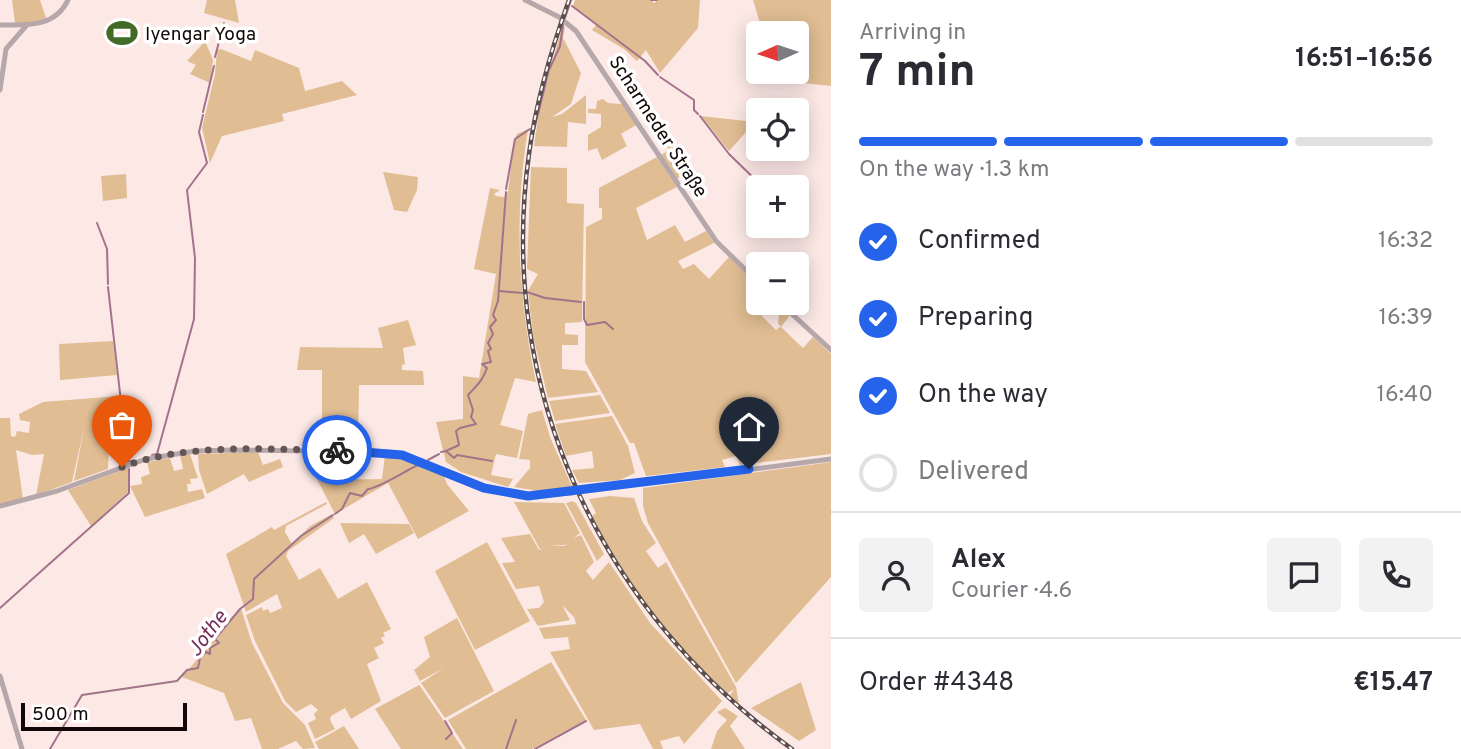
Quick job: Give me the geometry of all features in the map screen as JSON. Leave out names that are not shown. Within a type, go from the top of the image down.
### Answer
[{"type":"street","points":[[0,25],[36,25],[62,11],[68,0]]},
{"type":"street","name":"Scharmeder Straße","points":[[525,0],[559,17],[576,31],[716,241],[746,270]]},
{"type":"street","points":[[0,90],[5,52],[26,26]]},
{"type":"street","points":[[793,315],[831,349]]},
{"type":"street","points":[[0,506],[57,491],[146,459],[195,451],[388,453],[415,459],[497,491],[528,496],[571,493],[831,459]]},
{"type":"street","points":[[0,676],[22,749]]},
{"type":"shaded area","points":[[12,0],[40,0],[46,18],[34,23],[15,23]]},
{"type":"shaded area","points":[[207,0],[235,0],[239,23],[204,13]]},
{"type":"shaded area","points":[[575,0],[651,0],[654,3],[658,0],[700,0],[698,28],[660,73],[646,50],[637,61],[624,49],[592,30],[597,24],[573,7]]},
{"type":"shaded area","points":[[753,0],[831,0],[831,86],[809,84],[809,21],[759,21]]},
{"type":"shaded area","points":[[562,27],[565,27],[563,38],[581,73],[571,104],[552,117],[562,114],[586,95],[586,124],[568,122],[567,147],[534,146],[539,111]]},
{"type":"shaded area","points":[[205,41],[213,60],[210,83],[190,74],[196,65],[187,61]]},
{"type":"shaded area","points":[[221,49],[251,61],[255,50],[299,68],[305,91],[342,81],[357,95],[282,114],[284,121],[222,136],[210,163],[202,128],[215,74],[217,50]]},
{"type":"shaded area","points":[[603,99],[608,103],[622,104],[636,125],[621,134],[627,146],[602,160],[597,148],[588,151],[588,135],[601,127],[601,114],[588,113],[588,109],[596,109],[597,101]]},
{"type":"shaded area","points":[[701,116],[746,121],[746,132],[729,151]]},
{"type":"shaded area","points":[[528,129],[521,192],[520,256],[525,319],[536,382],[515,378],[500,425],[523,431],[517,458],[496,454],[491,475],[513,479],[508,487],[461,472],[446,462],[436,422],[463,419],[463,376],[479,378],[496,274],[474,269],[490,188],[500,190],[494,194],[496,196],[504,197],[508,192],[514,141],[517,134]]},
{"type":"shaded area","points":[[671,139],[691,170],[677,179],[661,155],[669,150],[665,142]]},
{"type":"shaded area","points":[[657,157],[677,187],[636,208],[647,240],[675,225],[685,242],[706,231],[714,243],[678,261],[683,269],[694,264],[709,279],[729,257],[746,273],[746,315],[761,315],[776,330],[781,326],[778,324],[779,315],[790,315],[781,327],[803,348],[813,337],[831,354],[831,454],[740,465],[736,456],[722,460],[725,467],[646,476],[634,443],[630,443],[585,362],[586,227],[602,219],[599,188]]},
{"type":"shaded area","points":[[531,167],[567,168],[567,203],[584,204],[582,322],[565,323],[565,334],[578,335],[578,345],[562,345],[562,369],[586,371],[598,392],[548,398],[533,336],[528,291],[538,274],[527,269]]},
{"type":"shaded area","points":[[383,172],[418,177],[417,190],[407,212],[394,210]]},
{"type":"shaded area","points":[[126,174],[127,198],[103,201],[101,176]]},
{"type":"shaded area","points":[[408,320],[416,345],[403,348],[405,364],[402,365],[402,370],[423,371],[424,385],[359,385],[358,448],[322,448],[322,370],[297,370],[300,347],[383,348],[378,328]]},
{"type":"shaded area","points":[[113,341],[117,375],[60,380],[59,344]]},
{"type":"shaded area","points":[[600,395],[610,413],[555,421],[549,401]]},
{"type":"shaded area","points":[[119,396],[122,440],[109,440],[108,469],[74,481],[84,428],[72,482],[36,495],[44,454],[32,455],[16,450],[23,499],[0,505],[0,418],[10,418],[11,436],[15,437],[17,431],[29,433],[30,422],[20,420],[19,414],[43,402]]},
{"type":"shaded area","points":[[542,410],[550,437],[573,489],[538,491],[514,487],[530,468],[530,460],[519,459],[528,414]]},
{"type":"shaded area","points":[[612,416],[628,446],[635,473],[620,480],[579,483],[572,470],[594,468],[592,451],[566,456],[555,424]]},
{"type":"shaded area","points":[[258,452],[263,465],[280,459],[283,467],[249,482],[244,474],[207,494],[199,470],[198,454]]},
{"type":"shaded area","points":[[321,453],[321,480],[382,479],[385,455],[410,460],[443,474],[447,484],[469,511],[418,539],[388,483],[335,514],[306,458],[307,454]]},
{"type":"shaded area","points":[[190,454],[198,478],[190,479],[191,484],[187,484],[188,492],[202,489],[205,498],[145,517],[130,486],[142,484],[141,477],[150,474],[147,462],[170,458],[174,471],[183,469],[180,455]]},
{"type":"shaded area","points":[[831,462],[831,577],[736,683],[648,523],[643,506],[643,488]]},
{"type":"shaded area","points":[[128,468],[128,492],[91,526],[68,490]]},
{"type":"shaded area","points":[[610,496],[634,498],[642,521],[656,543],[646,551],[658,568],[666,562],[736,687],[739,704],[729,697],[734,689],[725,695],[686,654],[651,611],[620,566],[592,516],[596,513],[589,499]]},
{"type":"shaded area","points":[[326,502],[327,504],[286,526],[285,532],[292,544],[310,526],[332,514],[334,518],[288,551],[286,556],[299,580],[320,568],[338,599],[367,582],[391,629],[383,633],[385,636],[381,638],[384,643],[374,648],[379,658],[367,664],[381,701],[351,719],[345,708],[331,716],[330,720],[335,729],[315,739],[308,723],[316,719],[314,714],[318,710],[311,704],[296,712],[285,701],[255,641],[246,615],[262,607],[263,611],[268,609],[270,613],[282,608],[277,594],[246,612],[226,554],[272,527],[274,530]]},
{"type":"shaded area","points":[[514,502],[564,503],[580,533],[574,538],[581,535],[594,562],[586,571],[593,580],[609,562],[650,623],[722,701],[684,744],[679,736],[660,741],[663,749],[653,749],[640,724],[594,730],[550,652],[570,649],[568,637],[544,639],[539,628],[576,624],[574,617],[562,605],[570,620],[538,626],[527,609],[539,608],[544,602],[539,586],[516,589],[502,563],[515,562],[501,538],[530,534],[539,550],[545,547],[540,549]]},
{"type":"shaded area","points":[[566,503],[576,503],[604,554],[597,561]]},
{"type":"shaded area","points":[[340,523],[409,524],[414,533],[376,554],[364,534],[349,543]]},
{"type":"shaded area","points":[[487,542],[530,621],[475,650],[435,571]]},
{"type":"shaded area","points":[[241,608],[252,643],[283,703],[305,725],[315,748],[303,749],[296,741],[278,749],[262,749],[251,718],[235,721],[224,693],[182,677]]},
{"type":"shaded area","points":[[457,618],[494,691],[445,718],[421,683],[444,668],[420,681],[414,670],[430,657],[424,637]]},
{"type":"shaded area","points":[[551,662],[586,720],[532,749],[466,749],[448,720]]},
{"type":"shaded area","points":[[801,682],[816,730],[799,741],[751,708]]},
{"type":"shaded area","points":[[419,685],[463,749],[401,749],[375,709]]},
{"type":"shaded area","points":[[725,708],[738,716],[730,726],[745,749],[711,749],[717,731],[727,720],[717,712]]},
{"type":"shaded area","points":[[344,726],[359,749],[319,749],[315,742]]},
{"type":"waterway","points":[[565,18],[571,0]]},
{"type":"waterway","points":[[651,0],[657,0]]},
{"type":"waterway","points":[[572,6],[645,61],[658,75]]},
{"type":"waterway","points":[[215,57],[224,23]]},
{"type":"waterway","points":[[534,130],[549,70],[560,46],[563,25]]},
{"type":"waterway","points":[[203,112],[214,66]]},
{"type":"waterway","points":[[660,77],[694,100],[694,110],[698,114]]},
{"type":"waterway","points":[[195,258],[187,190],[207,163],[199,132],[203,115]]},
{"type":"waterway","points":[[700,116],[729,154],[751,175]]},
{"type":"waterway","points":[[506,189],[515,139],[530,129]]},
{"type":"waterway","points":[[446,451],[459,445],[456,431],[476,424],[471,417],[473,410],[468,395],[485,373],[487,368],[482,364],[491,362],[488,343],[493,334],[490,327],[496,320],[493,315],[498,301],[506,192]]},
{"type":"waterway","points":[[97,223],[107,249],[108,284]]},
{"type":"waterway","points":[[152,455],[157,454],[194,319],[195,259]]},
{"type":"waterway","points":[[108,287],[122,411]]},
{"type":"waterway","points":[[499,291],[523,293]]},
{"type":"waterway","points":[[527,292],[545,298],[581,302]]},
{"type":"waterway","points":[[584,302],[584,319],[587,325],[605,322],[613,329]]},
{"type":"waterway","points":[[123,415],[124,462],[133,461]]},
{"type":"waterway","points":[[441,452],[446,451],[454,458],[457,455],[492,461]]},
{"type":"waterway","points":[[428,460],[439,454]]},
{"type":"waterway","points":[[335,514],[342,509],[350,493],[362,496],[368,489],[418,465]]},
{"type":"waterway","points":[[29,582],[129,493],[129,469]]},
{"type":"waterway","name":"Jothe","points":[[50,749],[82,695],[177,681],[187,670],[198,668],[200,658],[206,652],[210,654],[210,648],[219,643],[215,639],[240,609],[253,599],[254,579],[301,536],[333,515]]},
{"type":"waterway","points":[[0,608],[28,583]]},
{"type":"waterway","points":[[506,749],[516,720]]},
{"type":"waterway","points":[[445,721],[452,733],[446,739]]},
{"type":"waterway","points":[[535,749],[586,721]]},
{"type":"railway","points":[[569,0],[550,57],[536,115],[529,154],[523,242],[529,327],[547,410],[576,489],[616,563],[666,631],[725,694],[792,749]]},
{"type":"way so far","points":[[122,467],[146,459],[195,451],[337,450]]},
{"type":"place","name":"Iyengar Yoga","points":[[122,33]]},
{"type":"route","points":[[337,450],[402,455],[484,488],[528,496],[562,494],[749,469]]}]
